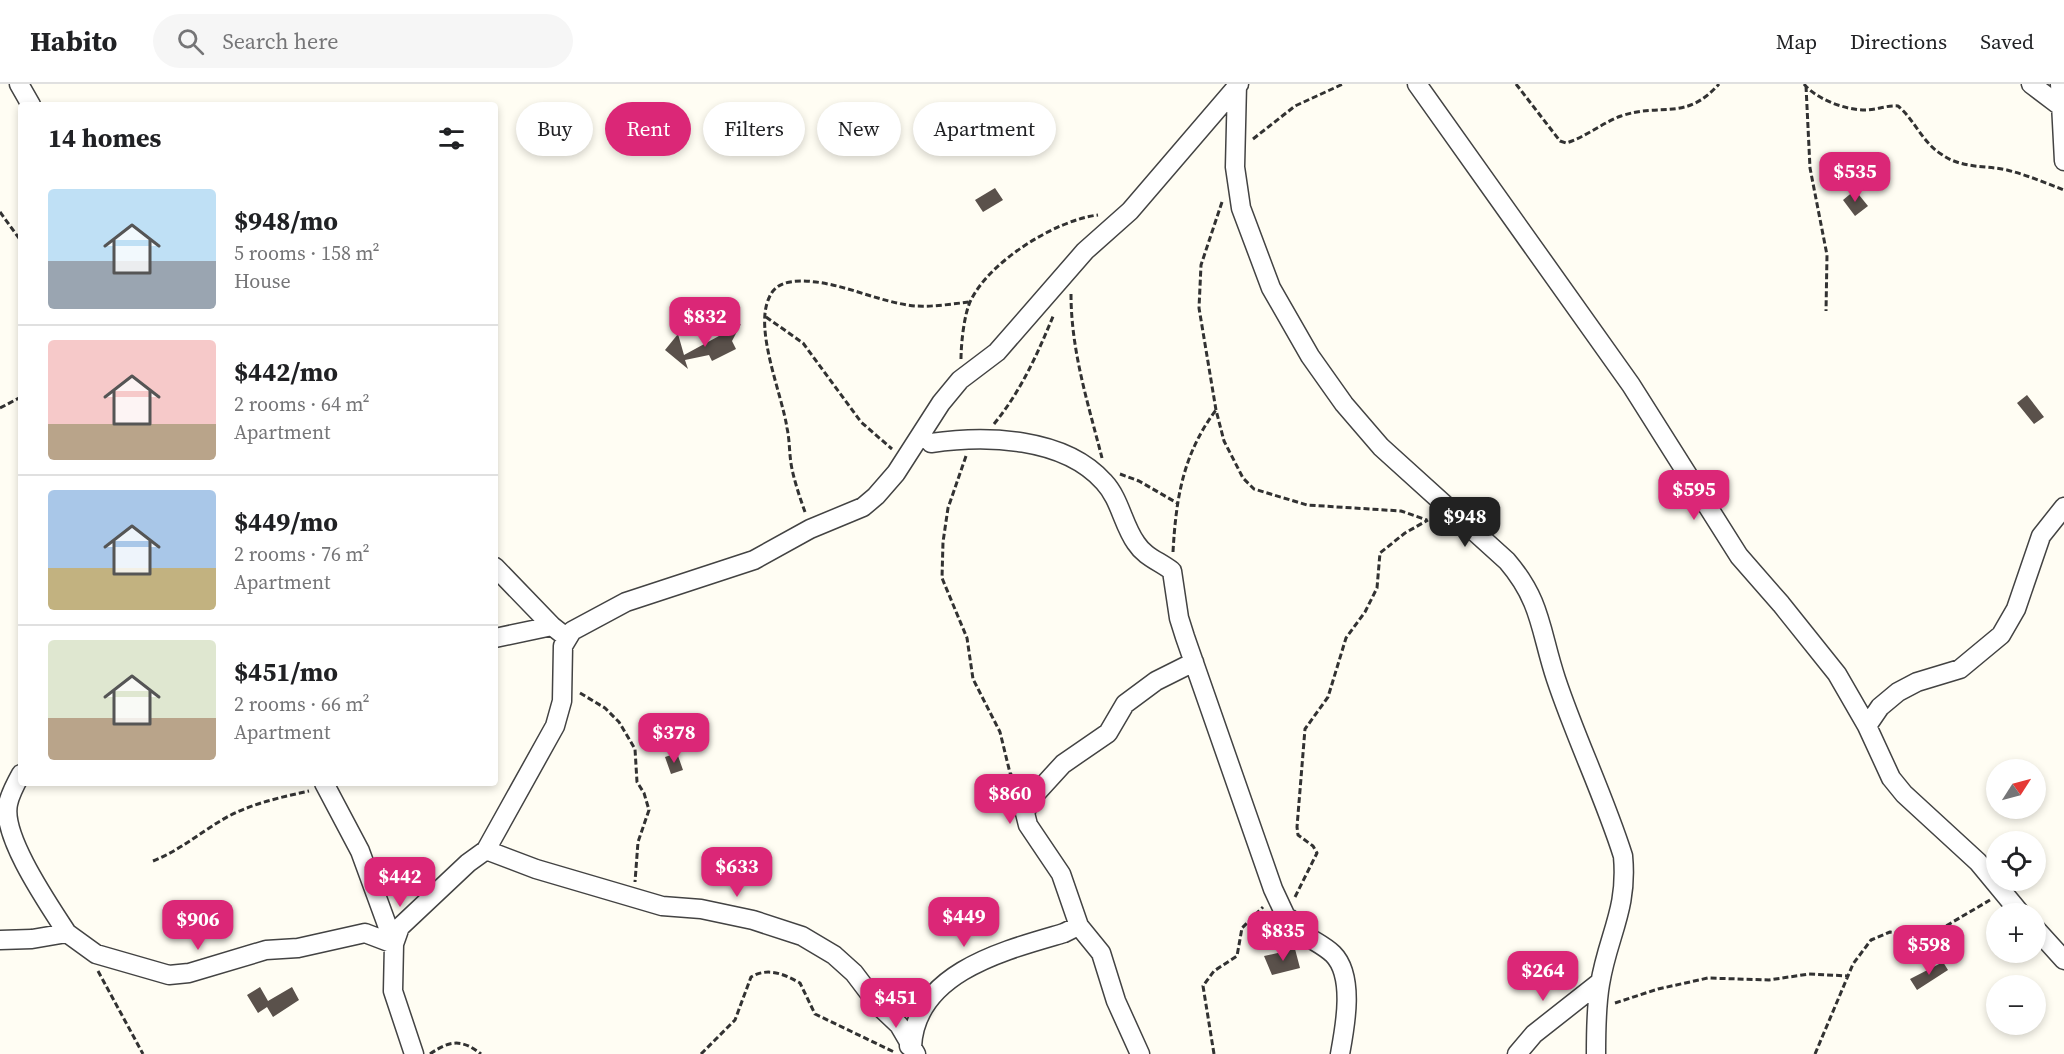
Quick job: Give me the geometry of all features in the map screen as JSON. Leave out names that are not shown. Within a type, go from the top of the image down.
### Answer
[{"type":"street","points":[[19,84],[29,102]]},
{"type":"street","points":[[1417,84],[1631,385],[1739,556],[1822,653],[1867,726],[1887,771],[1904,794],[1962,846],[2012,903]]},
{"type":"street","points":[[2031,84],[2062,107]]},
{"type":"street","points":[[2060,84],[2064,161]]},
{"type":"street","points":[[1238,85],[1235,167],[1245,218],[1271,288],[1310,356],[1344,404],[1381,447],[1507,561],[1529,589],[1556,679],[1620,846],[1626,882],[1619,922],[1600,982],[1596,1054]]},
{"type":"street","points":[[498,638],[559,632],[626,602],[754,560],[810,529],[863,507],[887,485],[941,403],[960,380],[997,352],[1085,251],[1130,211],[1238,85]]},
{"type":"street","points":[[931,443],[982,438],[1047,448],[1089,469],[1110,490],[1136,545],[1146,556],[1172,571],[1179,618],[1253,837],[1277,897],[1287,919],[1290,919],[1303,936],[1331,953],[1339,964],[1347,1004],[1340,1054]]},
{"type":"street","points":[[1867,726],[1880,707],[1898,692],[1917,682],[1960,669],[2001,635],[2013,615],[2041,536],[2064,507]]},
{"type":"street","points":[[414,1054],[393,991],[394,944],[400,927],[468,863],[486,850],[555,726],[562,692],[559,632],[498,570]]},
{"type":"street","points":[[1140,1054],[1116,1001],[1101,953],[1080,927],[1061,874],[1029,825],[1025,813],[1031,799],[1063,764],[1108,733],[1125,704],[1156,681],[1194,662]]},
{"type":"street","points":[[18,781],[8,805],[10,824],[33,880],[67,933],[90,950],[169,975],[189,973],[266,950],[298,948],[365,933],[394,944]]},
{"type":"street","points":[[326,786],[360,851],[394,944]]},
{"type":"street","points":[[486,850],[547,873],[662,906],[701,909],[753,920],[802,936],[834,955],[854,973],[879,1006],[899,1025],[907,1052]]},
{"type":"street","points":[[907,1052],[913,1032],[928,1002],[969,967],[987,957],[1080,927]]},
{"type":"street","points":[[0,940],[32,939],[67,933]]},
{"type":"street","points":[[2046,940],[2064,960]]},
{"type":"street","points":[[1517,1054],[1534,1034],[1600,982]]},
{"type":"path","points":[[1237,158],[1276,118],[1295,106],[1342,84]]},
{"type":"path","points":[[1516,84],[1560,141],[1566,143],[1623,116],[1649,110],[1699,104],[1719,84]]},
{"type":"path","points":[[1805,85],[1830,101],[1862,110],[1898,106],[1932,147],[1953,161],[1972,167],[2006,170],[2064,190]]},
{"type":"path","points":[[1805,85],[1810,168],[1827,255],[1826,310]]},
{"type":"path","points":[[1225,194],[1208,240],[1198,281],[1199,308],[1216,410],[1234,463],[1243,478],[1254,489],[1306,506],[1401,511],[1427,520]]},
{"type":"path","points":[[960,380],[961,349],[969,302],[981,284],[999,266],[1054,228],[1086,216],[1130,211]]},
{"type":"path","points":[[0,212],[18,237]]},
{"type":"path","points":[[810,529],[791,467],[787,427],[769,358],[766,317],[768,299],[773,291],[789,282],[837,285],[914,306],[969,302]]},
{"type":"path","points":[[1071,283],[1071,319],[1079,374],[1103,460]]},
{"type":"path","points":[[1031,799],[1010,773],[1000,732],[973,679],[966,638],[942,578],[943,542],[954,487],[968,453],[1010,405],[1033,362],[1055,310]]},
{"type":"path","points":[[766,317],[802,344],[861,422],[903,458]]},
{"type":"path","points":[[0,408],[18,399]]},
{"type":"path","points":[[1172,571],[1177,503],[1184,469],[1204,426],[1216,410]]},
{"type":"path","points":[[1116,473],[1139,481],[1177,503]]},
{"type":"path","points":[[1287,919],[1317,853],[1316,848],[1298,835],[1297,827],[1305,729],[1328,697],[1346,638],[1365,612],[1377,588],[1380,553],[1405,533],[1448,510]]},
{"type":"path","points":[[562,692],[567,689],[579,693],[604,708],[626,731],[635,748],[637,782],[644,793],[649,810],[638,842],[635,898]]},
{"type":"path","points":[[153,861],[177,850],[231,815],[256,804],[321,786]]},
{"type":"path","points":[[1214,1054],[1204,982],[1214,971],[1237,956],[1242,928],[1253,915],[1277,897]]},
{"type":"path","points":[[1815,1054],[1861,951],[1871,940],[1880,935],[1899,932],[1929,934],[1984,902],[1991,900],[2000,903]]},
{"type":"path","points":[[90,950],[103,983],[143,1054]]},
{"type":"path","points":[[701,1054],[730,1027],[740,1010],[751,977],[764,971],[777,972],[800,983],[815,1014],[828,1022],[842,1024],[907,1052]]},
{"type":"path","points":[[1597,1010],[1658,989],[1708,978],[1769,980],[1809,974],[1849,976]]},
{"type":"path","points":[[430,1054],[453,1042],[460,1041],[481,1054]]},
{"type":"building","points":[[995,188],[1003,200],[983,212],[975,200]]},
{"type":"building","points":[[1855,190],[1868,206],[1855,216],[1843,200]]},
{"type":"building","points":[[741,324],[732,341],[736,349],[712,361],[709,355],[685,360],[688,369],[665,350],[678,334],[684,355]]},
{"type":"building","points":[[2027,395],[2044,417],[2034,424],[2017,403]]},
{"type":"building","points":[[677,753],[683,770],[671,774],[665,757]]},
{"type":"building","points":[[1295,949],[1300,968],[1272,975],[1264,956]]},
{"type":"building","points":[[1943,962],[1948,970],[1917,990],[1910,979]]},
{"type":"building","points":[[260,987],[268,1001],[292,987],[299,1000],[273,1017],[267,1007],[258,1013],[247,995]]}]
